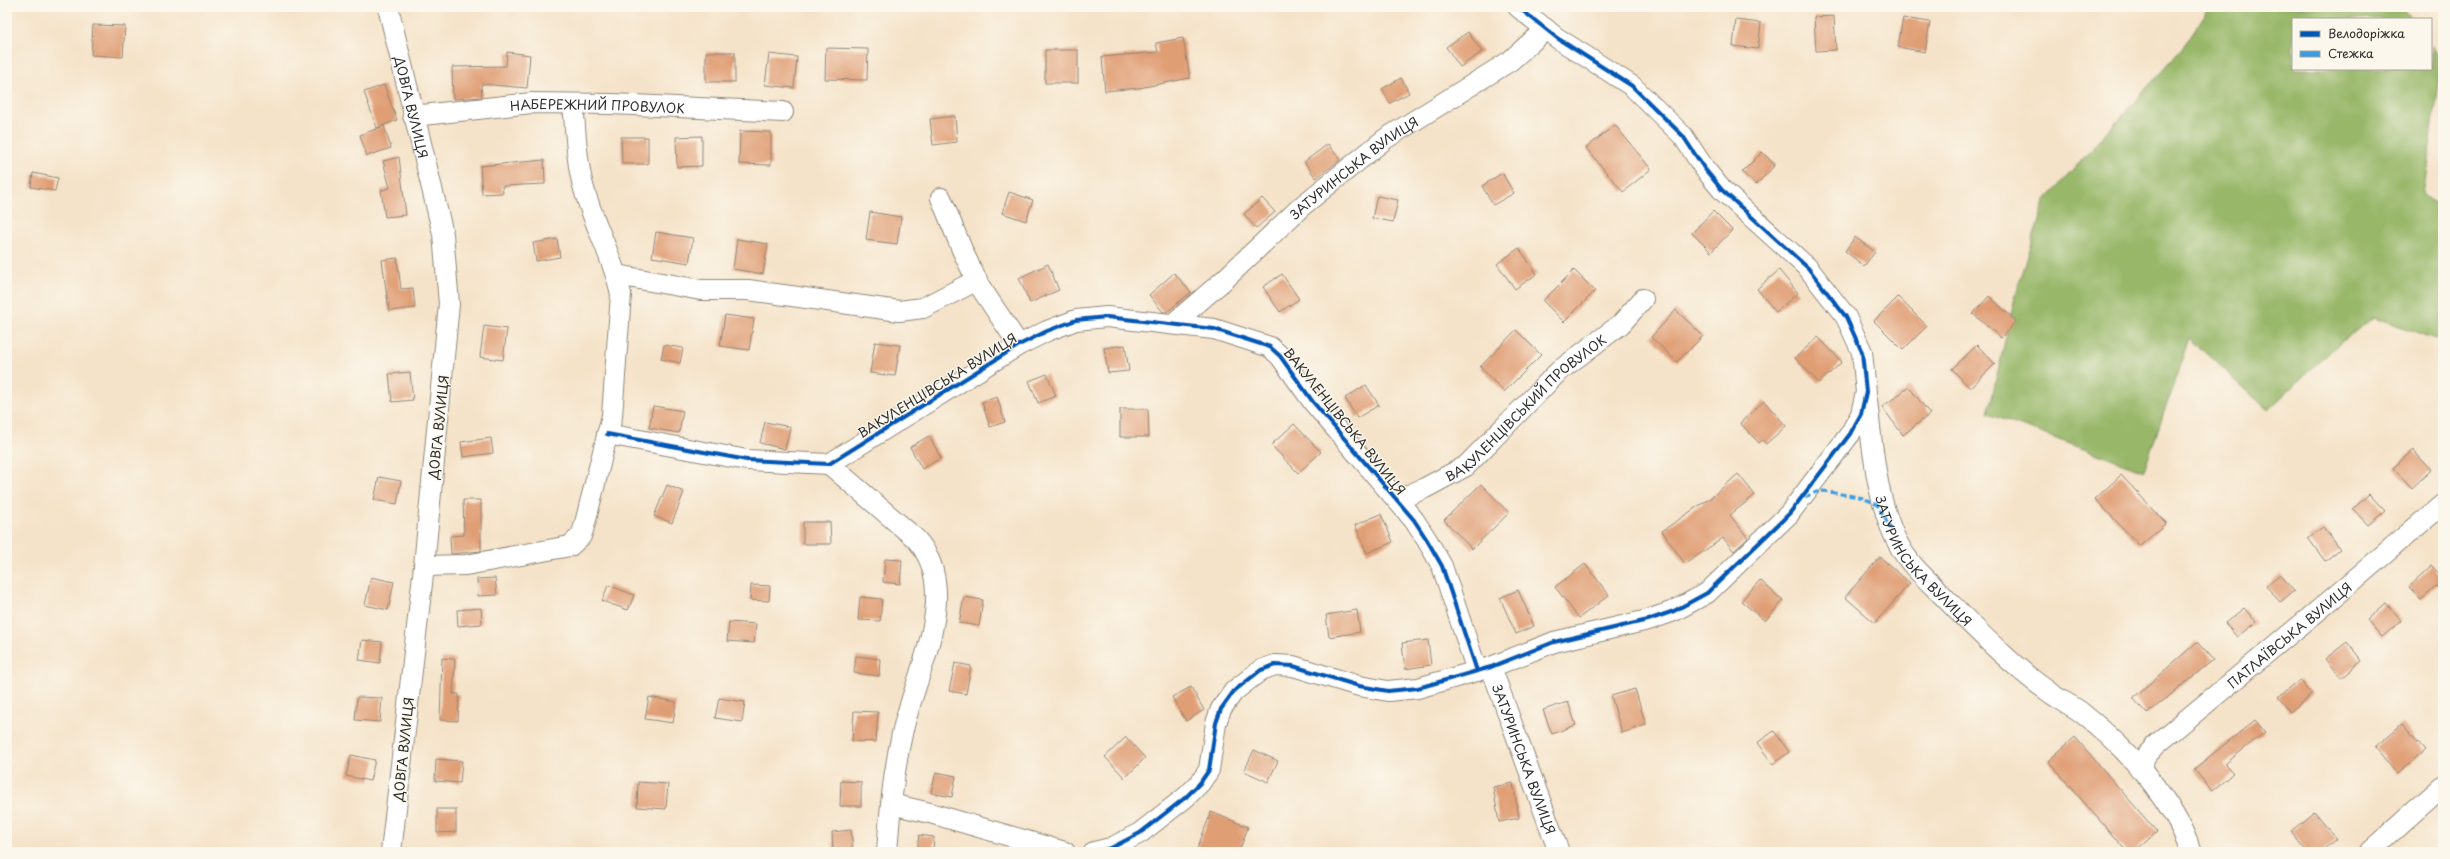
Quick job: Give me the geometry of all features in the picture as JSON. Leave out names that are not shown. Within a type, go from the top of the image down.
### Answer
[{"type":"street","name":"ДОВГА ВУЛИЦЯ","points":[[388,7],[413,116],[443,234],[449,304],[424,566],[391,852]]},
{"type":"street","name":"ЗАТУРИНСЬКА ВУЛИЦЯ","points":[[1518,7],[1546,29],[1632,86],[1683,136],[1704,168],[1722,190],[1808,268],[1846,317],[1862,352],[1866,392],[1881,494],[1890,529],[1900,548],[1912,564],[1967,620],[2049,692],[2081,712],[2140,769]]},
{"type":"street","name":"ЗАТУРИНСЬКА ВУЛИЦЯ","points":[[1174,323],[1224,280],[1302,206],[1374,147],[1510,61],[1546,29]]},
{"type":"street","name":"НАБЕРЕЖНИЙ ПРОВУЛОК","points":[[413,116],[532,104],[573,104],[782,112]]},
{"type":"street","points":[[424,566],[466,565],[570,546],[581,536],[584,527],[612,416],[621,294],[617,275],[584,190],[580,173],[573,104]]},
{"type":"street","points":[[941,198],[963,252],[977,280],[1019,345]]},
{"type":"street","points":[[617,275],[701,290],[748,290],[899,311],[923,308],[977,280]]},
{"type":"street","name":"ВАКУЛЕНЦІВСЬКИЙ ПРОВУЛОК","points":[[1397,500],[1432,485],[1466,466],[1559,371],[1621,324],[1643,299]]},
{"type":"street","name":"ВАКУЛЕНЦІВСЬКА ВУЛИЦЯ","points":[[829,464],[1019,345],[1046,331],[1076,320],[1107,317],[1174,323],[1214,329],[1270,347],[1280,356],[1313,402],[1414,520],[1442,566],[1484,669]]},
{"type":"street","name":"ЗАТУРИНСЬКА ВУЛИЦЯ","points":[[1094,852],[1111,848],[1140,833],[1186,797],[1200,782],[1209,770],[1216,723],[1221,709],[1234,691],[1261,670],[1275,665],[1293,666],[1359,686],[1388,691],[1418,688],[1484,669],[1554,642],[1648,620],[1674,612],[1707,593],[1789,514],[1850,434],[1861,414],[1866,392]]},
{"type":"street","points":[[607,434],[747,460],[829,464],[915,538],[924,548],[932,561],[936,576],[933,625],[920,676],[902,732],[893,779],[887,852]]},
{"type":"street","name":"ПАТЛАЇВСЬКА ВУЛИЦЯ","points":[[2140,769],[2146,756],[2157,744],[2326,604],[2443,504]]},
{"type":"street","name":"ЗАТУРИНСЬКА ВУЛИЦЯ","points":[[1484,669],[1559,852]]},
{"type":"street","points":[[2140,769],[2180,825],[2191,852]]},
{"type":"street","points":[[2369,852],[2443,786]]},
{"type":"street","points":[[891,804],[930,813],[1065,852]]},
{"type":"green space","points":[[2210,7],[2402,7],[2412,18],[2292,18],[2292,70],[2432,70],[2432,47],[2442,62],[2423,195],[2443,211],[2443,335],[2436,339],[2374,317],[2331,350],[2268,410],[2189,338],[2144,471],[1988,414],[2015,297],[2045,201],[2181,50]]},
{"type":"building","points":[[1834,16],[1836,50],[1816,51],[1814,17]]},
{"type":"building","points":[[1903,18],[1930,22],[1925,52],[1898,47]]},
{"type":"building","points":[[1736,20],[1761,23],[1758,49],[1733,46]]},
{"type":"building","points":[[93,25],[125,26],[123,57],[91,55]]},
{"type":"building","points":[[1468,32],[1482,52],[1460,67],[1446,47]]},
{"type":"building","points":[[1183,38],[1190,78],[1139,88],[1105,91],[1102,57],[1158,52],[1156,43]]},
{"type":"building","points":[[826,48],[868,49],[867,80],[825,79]]},
{"type":"building","points":[[1045,50],[1078,50],[1078,83],[1045,83]]},
{"type":"building","points":[[507,52],[530,55],[527,88],[481,84],[482,97],[453,99],[452,67],[506,66]]},
{"type":"building","points":[[706,52],[735,52],[735,82],[706,82]]},
{"type":"building","points":[[769,54],[797,57],[794,88],[765,85]]},
{"type":"building","points":[[1401,78],[1409,93],[1390,103],[1382,89]]},
{"type":"building","points":[[384,85],[397,120],[377,128],[364,92]]},
{"type":"building","points":[[955,116],[957,142],[933,145],[930,119]]},
{"type":"building","points":[[1615,125],[1651,169],[1623,192],[1586,148]]},
{"type":"building","points":[[384,126],[391,148],[367,156],[360,135]]},
{"type":"building","points":[[740,131],[771,132],[771,165],[739,164]]},
{"type":"building","points":[[702,136],[702,166],[677,167],[676,137]]},
{"type":"building","points":[[621,137],[648,137],[648,164],[622,164]]},
{"type":"building","points":[[1328,144],[1340,160],[1316,178],[1304,162]]},
{"type":"building","points":[[1762,152],[1775,165],[1756,185],[1742,172]]},
{"type":"building","points":[[399,157],[406,215],[385,217],[381,190],[390,188],[383,161]]},
{"type":"building","points":[[544,160],[545,184],[502,186],[503,193],[482,194],[480,166]]},
{"type":"building","points":[[33,173],[58,178],[55,191],[31,187]]},
{"type":"building","points":[[1502,173],[1514,193],[1493,205],[1482,186]]},
{"type":"building","points":[[1009,192],[1033,200],[1026,221],[1002,213]]},
{"type":"building","points":[[1377,196],[1398,200],[1393,222],[1372,218]]},
{"type":"building","points":[[1262,198],[1275,212],[1256,228],[1244,214]]},
{"type":"building","points":[[1713,211],[1732,230],[1711,252],[1692,233]]},
{"type":"building","points":[[870,212],[901,217],[897,244],[866,240]]},
{"type":"building","points":[[656,232],[693,238],[689,263],[652,257]]},
{"type":"building","points":[[1855,237],[1875,252],[1864,266],[1845,251]]},
{"type":"building","points":[[557,239],[560,257],[536,261],[533,243]]},
{"type":"building","points":[[737,239],[768,244],[763,274],[733,269]]},
{"type":"building","points":[[1519,248],[1537,274],[1515,289],[1497,264]]},
{"type":"building","points":[[397,258],[401,289],[413,288],[415,308],[389,311],[382,260]]},
{"type":"building","points":[[1048,264],[1059,290],[1030,303],[1019,278]]},
{"type":"building","points":[[1574,270],[1595,291],[1564,322],[1543,301]]},
{"type":"building","points":[[1779,270],[1798,293],[1776,312],[1757,289]]},
{"type":"building","points":[[1174,273],[1191,292],[1167,312],[1163,312],[1149,295]]},
{"type":"building","points":[[1282,274],[1299,299],[1280,312],[1263,287]]},
{"type":"building","points":[[1989,296],[2016,321],[2001,338],[1973,314]]},
{"type":"building","points":[[1898,297],[1927,326],[1903,350],[1874,321]]},
{"type":"building","points":[[1676,310],[1703,336],[1677,362],[1651,337]]},
{"type":"building","points":[[725,315],[754,319],[749,350],[720,346]]},
{"type":"building","points":[[484,326],[507,329],[503,360],[480,357]]},
{"type":"building","points":[[1516,330],[1541,355],[1504,392],[1480,367]]},
{"type":"building","points":[[1818,337],[1842,362],[1819,383],[1795,358]]},
{"type":"building","points":[[875,342],[900,345],[895,376],[870,373]]},
{"type":"building","points":[[664,345],[683,348],[680,363],[661,359]]},
{"type":"building","points":[[1125,345],[1129,371],[1108,373],[1104,348]]},
{"type":"building","points":[[1977,345],[1995,364],[1970,388],[1952,369]]},
{"type":"building","points":[[410,372],[413,400],[392,402],[389,374]]},
{"type":"building","points":[[1047,374],[1056,396],[1038,403],[1029,381]]},
{"type":"building","points":[[1366,385],[1379,405],[1357,418],[1345,398]]},
{"type":"building","points":[[1909,387],[1930,414],[1903,435],[1882,407]]},
{"type":"building","points":[[997,397],[1005,422],[990,427],[982,402]]},
{"type":"building","points":[[1764,401],[1786,426],[1766,444],[1763,440],[1759,443],[1740,423]]},
{"type":"building","points":[[653,406],[683,411],[679,433],[649,428]]},
{"type":"building","points":[[1120,409],[1148,409],[1149,437],[1120,437]]},
{"type":"building","points":[[765,422],[790,427],[785,449],[760,443]]},
{"type":"building","points":[[1294,424],[1321,452],[1298,473],[1271,445]]},
{"type":"building","points":[[929,436],[941,458],[922,469],[910,447]]},
{"type":"building","points":[[491,438],[493,453],[463,457],[461,442]]},
{"type":"building","points":[[2413,450],[2431,470],[2412,488],[2393,468]]},
{"type":"building","points":[[1738,474],[1755,495],[1730,515],[1748,538],[1734,551],[1723,538],[1685,564],[1662,531],[1713,496]]},
{"type":"building","points":[[2121,475],[2166,523],[2140,546],[2095,499]]},
{"type":"building","points":[[379,477],[401,481],[397,504],[374,500]]},
{"type":"building","points":[[1481,484],[1509,513],[1472,549],[1444,520]]},
{"type":"building","points":[[667,485],[684,492],[672,523],[654,516]]},
{"type":"building","points":[[2369,494],[2385,511],[2368,525],[2353,509]]},
{"type":"building","points":[[463,500],[481,500],[481,551],[451,554],[450,536],[464,535]]},
{"type":"building","points":[[1381,514],[1393,542],[1367,553],[1355,525]]},
{"type":"building","points":[[803,522],[830,522],[831,544],[803,544]]},
{"type":"building","points":[[2323,527],[2340,549],[2325,561],[2308,538]]},
{"type":"building","points":[[1880,557],[1910,583],[1875,623],[1845,597]]},
{"type":"building","points":[[885,559],[902,560],[900,584],[883,582]]},
{"type":"building","points":[[1585,564],[1609,595],[1579,618],[1555,587]]},
{"type":"building","points":[[2432,566],[2443,578],[2443,581],[2421,600],[2409,587]]},
{"type":"building","points":[[2280,574],[2294,591],[2280,602],[2266,586]]},
{"type":"building","points":[[371,577],[394,582],[388,610],[365,605]]},
{"type":"building","points":[[495,578],[497,595],[478,596],[477,579]]},
{"type":"building","points":[[1760,580],[1783,601],[1765,621],[1741,601]]},
{"type":"building","points":[[608,585],[634,595],[628,610],[602,601]]},
{"type":"building","points":[[751,585],[770,586],[769,601],[750,600]]},
{"type":"building","points":[[1518,590],[1534,626],[1516,634],[1500,598]]},
{"type":"building","points":[[860,597],[882,599],[880,621],[858,620]]},
{"type":"building","points":[[964,597],[983,600],[979,626],[959,623]]},
{"type":"building","points":[[2386,603],[2401,621],[2382,637],[2367,620]]},
{"type":"building","points":[[481,608],[482,624],[458,626],[457,610]]},
{"type":"building","points":[[2244,608],[2256,622],[2237,637],[2225,623]]},
{"type":"building","points":[[1357,610],[1360,632],[1329,637],[1326,615]]},
{"type":"building","points":[[729,622],[756,624],[754,643],[727,641]]},
{"type":"building","points":[[362,640],[382,642],[380,663],[359,660]]},
{"type":"building","points":[[1428,640],[1431,665],[1405,669],[1402,643]]},
{"type":"building","points":[[2197,642],[2213,660],[2147,714],[2133,698]]},
{"type":"building","points":[[2347,642],[2362,661],[2341,678],[2325,659]]},
{"type":"building","points":[[856,656],[880,659],[879,676],[854,673]]},
{"type":"building","points":[[442,658],[455,659],[453,694],[459,694],[458,721],[440,720]]},
{"type":"building","points":[[955,663],[971,666],[966,694],[949,691]]},
{"type":"building","points":[[2300,680],[2312,694],[2290,712],[2278,697]]},
{"type":"building","points":[[1191,687],[1204,710],[1186,721],[1172,697]]},
{"type":"building","points":[[1635,689],[1646,725],[1622,733],[1611,696]]},
{"type":"building","points":[[357,697],[382,698],[380,722],[355,720]]},
{"type":"building","points":[[649,697],[676,702],[673,723],[645,719]]},
{"type":"building","points":[[719,698],[745,702],[742,722],[715,718]]},
{"type":"building","points":[[1568,702],[1576,725],[1552,734],[1543,710]]},
{"type":"building","points":[[854,711],[878,712],[876,742],[852,741]]},
{"type":"building","points":[[2255,720],[2265,732],[2225,764],[2233,773],[2212,791],[2194,769]]},
{"type":"building","points":[[2402,724],[2425,750],[2397,774],[2375,747]]},
{"type":"building","points":[[1774,731],[1789,752],[1773,764],[1757,743]]},
{"type":"building","points":[[1126,737],[1145,758],[1125,778],[1105,757]]},
{"type":"building","points":[[2075,737],[2157,832],[2134,852],[2127,852],[2048,761]]},
{"type":"building","points":[[1254,750],[1278,761],[1268,782],[1244,771]]},
{"type":"building","points":[[351,755],[375,760],[370,781],[346,776]]},
{"type":"building","points":[[436,759],[462,761],[460,783],[435,781]]},
{"type":"building","points":[[936,772],[956,776],[952,797],[931,793]]},
{"type":"building","points":[[841,781],[861,782],[861,806],[840,806]]},
{"type":"building","points":[[638,782],[668,784],[666,809],[637,807]]},
{"type":"building","points":[[1513,783],[1519,818],[1499,822],[1493,787]]},
{"type":"building","points":[[437,809],[456,809],[456,832],[437,833]]},
{"type":"building","points":[[1211,812],[1248,827],[1239,852],[1196,852]]},
{"type":"building","points":[[2314,812],[2336,839],[2320,852],[2308,852],[2291,831]]},
{"type":"building","points":[[851,830],[853,852],[833,852],[832,832]]},
{"type":"building","points":[[919,835],[934,837],[933,852],[917,852]]},
{"type":"marked path","points":[[1805,497],[1816,492],[1824,491],[1864,498],[1877,505],[1891,529]]},
{"type":"cycle path","points":[[1094,852],[1111,848],[1140,833],[1186,797],[1200,783],[1209,770],[1216,723],[1221,709],[1234,691],[1261,670],[1275,665],[1293,666],[1359,686],[1388,691],[1418,688],[1491,667],[1554,642],[1648,620],[1674,611],[1707,593],[1789,514],[1850,434],[1861,414],[1866,392],[1862,352],[1846,317],[1808,268],[1722,190],[1704,168],[1683,136],[1632,86],[1557,38],[1518,7]]},
{"type":"cycle path","points":[[607,434],[747,460],[829,464],[1019,345],[1047,331],[1076,320],[1107,317],[1214,329],[1270,347],[1280,356],[1313,402],[1414,520],[1442,566],[1477,671]]}]
